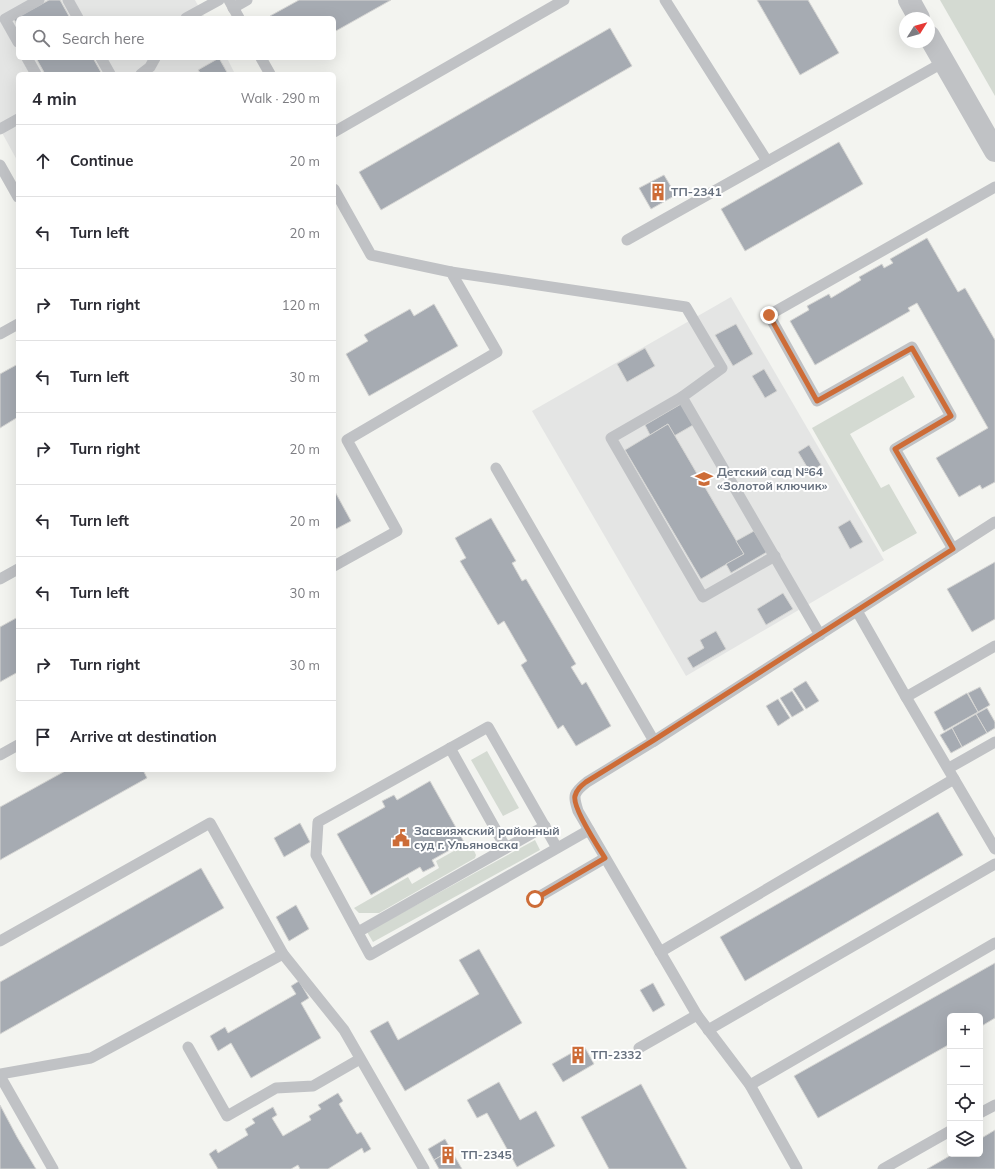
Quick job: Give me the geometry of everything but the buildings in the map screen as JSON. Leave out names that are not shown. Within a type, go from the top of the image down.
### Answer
[{"type":"street","points":[[909,0],[916,12]]},
{"type":"street","points":[[935,46],[995,151]]},
{"type":"lane","points":[[16,38],[5,19],[39,0]]},
{"type":"lane","points":[[68,0],[77,16]]},
{"type":"lane","points":[[190,16],[219,0]]},
{"type":"lane","points":[[238,16],[231,4],[247,0]]},
{"type":"lane","points":[[336,131],[564,0]]},
{"type":"lane","points":[[665,0],[767,161]]},
{"type":"lane","points":[[28,60],[35,72]]},
{"type":"lane","points":[[102,60],[109,72]]},
{"type":"lane","points":[[144,72],[150,67],[154,60]]},
{"type":"lane","points":[[262,60],[269,72]]},
{"type":"lane","points":[[627,240],[944,62]]},
{"type":"lane","points":[[0,129],[16,120]]},
{"type":"lane","points":[[0,165],[16,193]]},
{"type":"lane","points":[[953,549],[895,449],[951,416],[912,348],[817,401],[769,315],[995,186]]},
{"type":"lane","points":[[336,193],[371,255],[451,272],[686,307],[722,368],[682,397],[611,438],[703,597],[775,556]]},
{"type":"lane","points":[[336,565],[397,530],[347,440],[497,352],[451,272]]},
{"type":"lane","points":[[0,334],[16,325]]},
{"type":"lane","points":[[682,397],[820,635]]},
{"type":"lane","points":[[496,468],[654,740]]},
{"type":"lane","points":[[797,1169],[750,1085],[697,1015],[578,811],[574,798],[578,789],[586,782],[820,635],[995,522]]},
{"type":"lane","points":[[0,580],[16,571]]},
{"type":"lane","points":[[857,611],[954,779],[993,842]]},
{"type":"lane","points":[[906,697],[995,646]]},
{"type":"lane","points":[[557,848],[488,727],[318,822],[316,855],[370,955],[589,830]]},
{"type":"lane","points":[[948,768],[995,742]]},
{"type":"lane","points":[[0,755],[16,746]]},
{"type":"lane","points":[[450,748],[506,848]]},
{"type":"lane","points":[[660,952],[954,779]]},
{"type":"lane","points":[[0,941],[210,824],[283,954],[344,1030],[424,1169]]},
{"type":"lane","points":[[358,932],[545,826]]},
{"type":"lane","points":[[535,899],[605,858]]},
{"type":"lane","points":[[708,1030],[995,864]]},
{"type":"lane","points":[[750,1085],[995,943]]},
{"type":"lane","points":[[53,1169],[0,1075],[91,1058],[283,954]]},
{"type":"lane","points":[[639,1048],[697,1015]]},
{"type":"lane","points":[[188,1047],[226,1116],[276,1088],[314,1086],[360,1059]]},
{"type":"lane","points":[[983,1111],[995,1105]]},
{"type":"lane","points":[[883,1169],[947,1132]]},
{"type":"shaded area","points":[[0,0],[195,0],[204,16],[16,16],[16,60],[228,60],[234,72],[16,72],[16,158],[0,129]]},
{"type":"shaded area","points":[[940,0],[995,0],[995,96]]},
{"type":"shaded area","name":"Детский сад №64 «Золотой ключик»","points":[[731,297],[884,560],[686,676],[532,411]]},
{"type":"shaded area","points":[[903,376],[915,397],[850,434],[881,488],[889,484],[917,533],[883,552],[812,428]]},
{"type":"shaded area","points":[[487,751],[519,808],[503,816],[471,760]]},
{"type":"shaded area","points":[[535,840],[540,850],[373,942],[367,932]]},
{"type":"shaded area","points":[[470,842],[476,855],[475,858],[379,913],[359,913],[354,908],[408,877],[412,884],[439,868],[436,861]]},
{"type":"place","name":"ТП-2341","points":[[658,192]]},
{"type":"place","name":"Детский сад №64 «Золотой ключик»","points":[[704,479]]},
{"type":"place","name":"Засвияжский районный суд г. Ульяновска","points":[[401,838]]},
{"type":"place","name":"ТП-2332","points":[[578,1055]]},
{"type":"place","name":"ТП-2345","points":[[448,1155]]},
{"type":"route","points":[[535,899],[605,858],[578,811],[574,798],[578,789],[586,782],[953,549],[895,449],[951,416],[912,348],[817,401],[769,315]]}]
